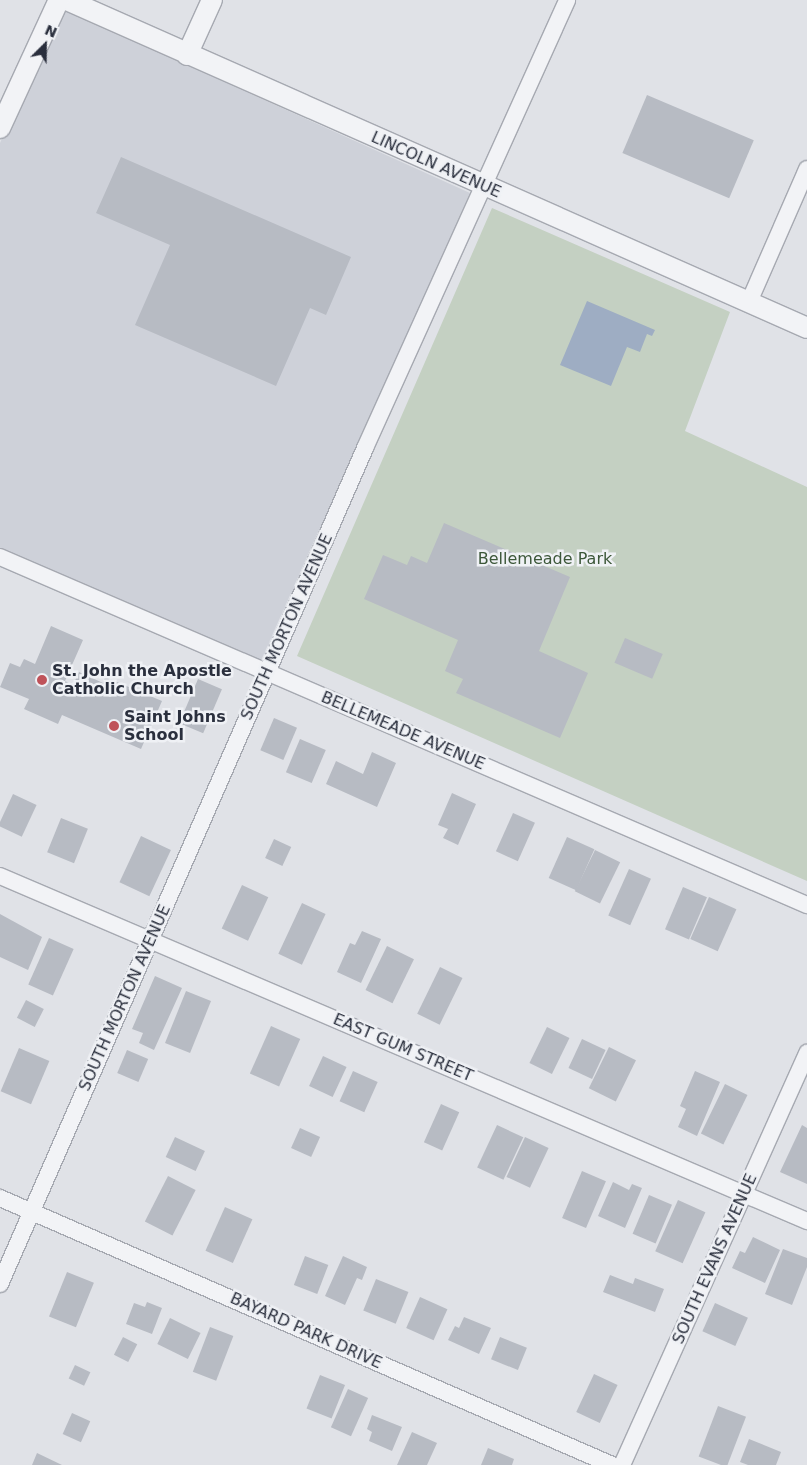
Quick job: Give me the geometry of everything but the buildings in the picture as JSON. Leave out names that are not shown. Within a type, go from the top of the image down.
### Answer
[{"type":"street","points":[[0,128],[59,0]]},
{"type":"street","name":"LINCOLN AVENUE","points":[[67,0],[187,55],[807,328]]},
{"type":"street","points":[[187,55],[212,0]]},
{"type":"street","name":"SOUTH MORTON AVENUE","points":[[0,1284],[268,673],[567,0]]},
{"type":"street","points":[[749,302],[807,169]]},
{"type":"street","name":"BELLEMEADE AVENUE","points":[[0,557],[807,905]]},
{"type":"street","name":"EAST GUM STREET","points":[[0,876],[807,1221]]},
{"type":"street","name":"SOUTH EVANS AVENUE","points":[[622,1465],[807,1053]]},
{"type":"street","name":"BAYARD PARK DRIVE","points":[[0,1198],[612,1465]]},
{"type":"shaded area","points":[[59,7],[470,193],[267,665],[0,550],[0,143]]},
{"type":"green space","name":"Bellemeade Park","points":[[492,208],[730,312],[685,431],[807,487],[807,881],[297,656]]},
{"type":"water","points":[[587,301],[655,330],[652,336],[647,334],[640,352],[627,347],[611,386],[560,365]]},
{"type":"place","name":"St. John the Apostle Catholic Church","points":[[42,680]]},
{"type":"place","name":"Saint Johns School","points":[[114,726]]}]
